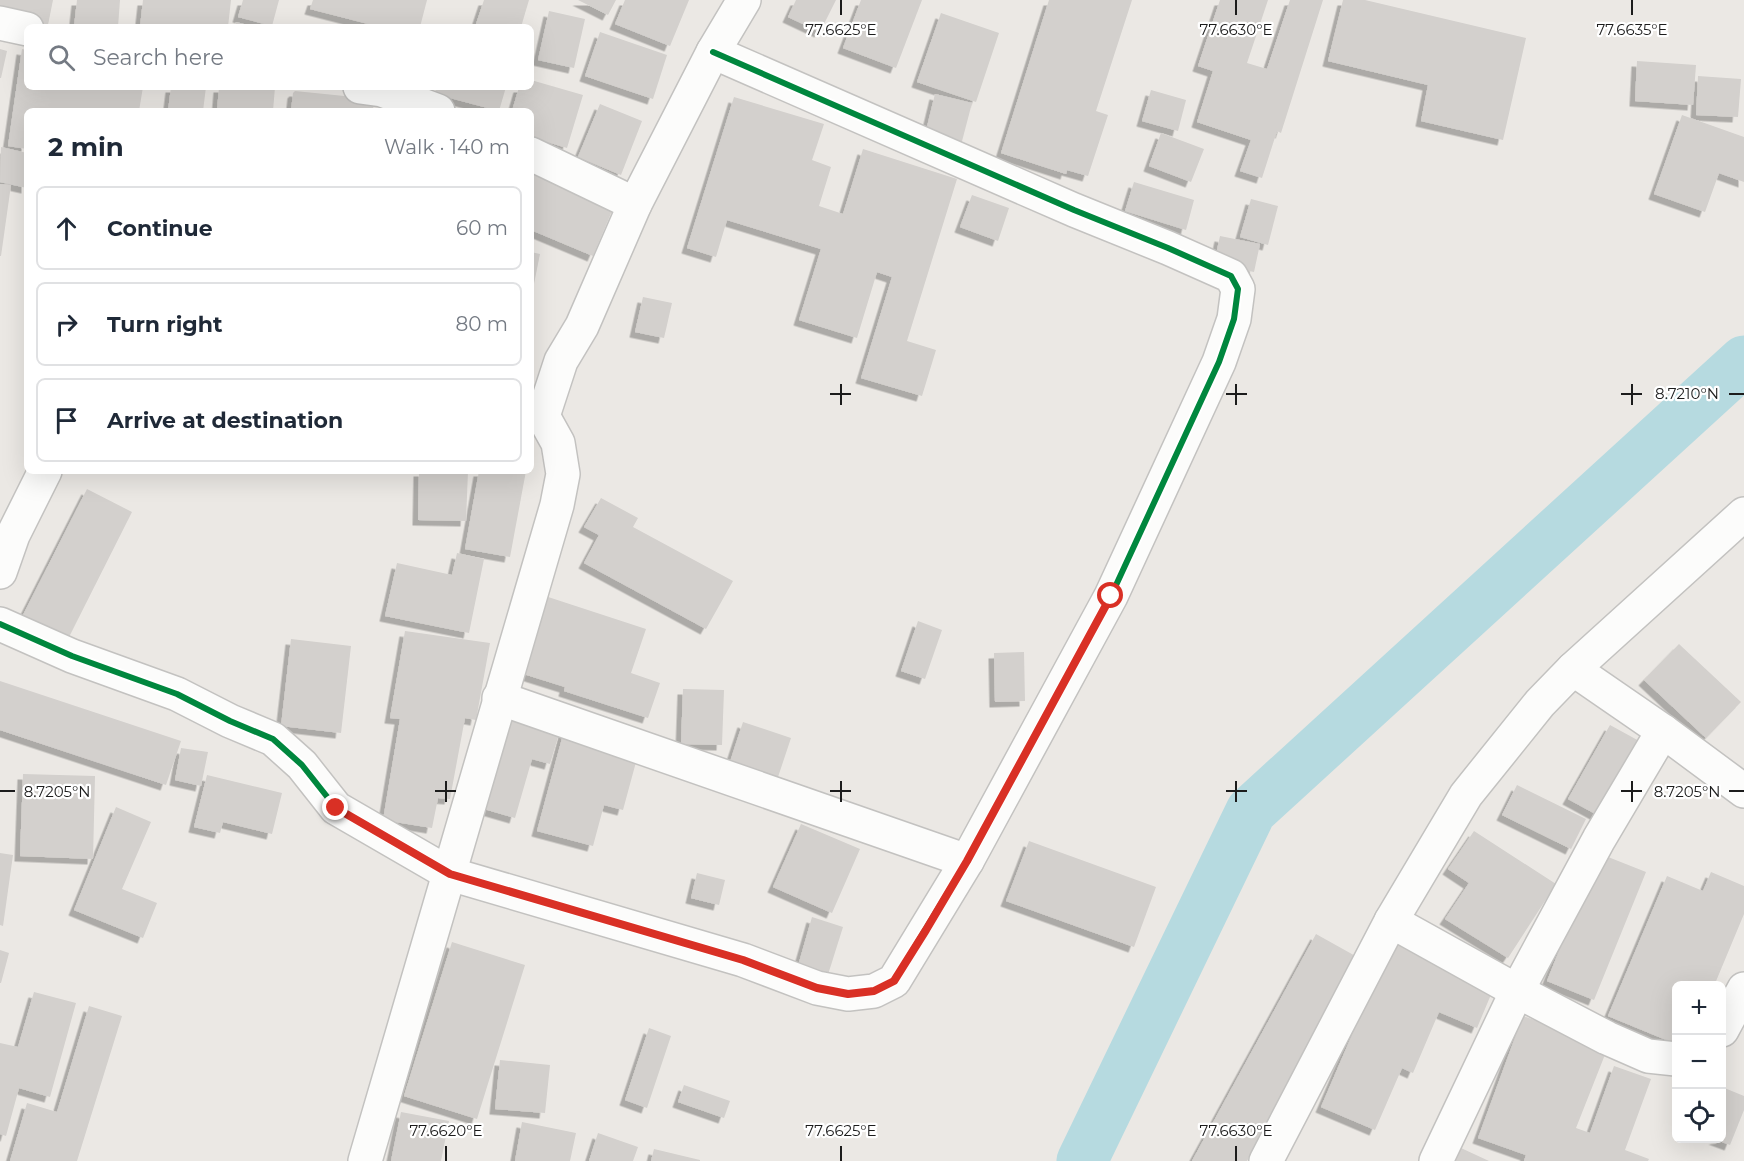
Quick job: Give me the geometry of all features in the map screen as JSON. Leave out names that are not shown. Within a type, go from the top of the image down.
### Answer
[{"type":"street","points":[[365,1161],[557,505],[563,474],[558,442],[537,414],[561,361],[582,327],[634,204],[713,52],[744,0]]},
{"type":"street","points":[[0,24],[24,28]]},
{"type":"street","points":[[0,624],[72,656],[177,694],[230,721],[273,739],[302,765],[336,808],[450,874],[743,960],[817,988],[848,994],[874,991],[894,981],[967,861],[1111,596],[1219,362],[1234,319],[1238,289],[1231,276],[713,52]]},
{"type":"street","points":[[382,90],[430,108]]},
{"type":"street","points":[[534,155],[634,204]]},
{"type":"street","points":[[0,572],[7,533],[43,474]]},
{"type":"street","points":[[1266,1161],[1391,921],[1466,795],[1540,703],[1573,669],[1744,514]]},
{"type":"street","points":[[1573,669],[1744,791]]},
{"type":"street","points":[[499,698],[967,861]]},
{"type":"street","points":[[1436,1161],[1517,991],[1599,839],[1663,731]]},
{"type":"street","points":[[1391,921],[1517,991],[1625,1047],[1648,1056],[1672,1058]]},
{"type":"street","points":[[1726,1023],[1744,989]]},
{"type":"building","points":[[0,0],[53,0],[48,24],[0,15]]},
{"type":"building","points":[[77,0],[120,0],[118,24],[74,24]]},
{"type":"building","points":[[143,0],[231,0],[228,24],[140,24]]},
{"type":"building","points":[[243,0],[279,0],[273,24],[238,17]]},
{"type":"building","points":[[313,0],[427,0],[421,24],[368,24],[310,9]]},
{"type":"building","points":[[484,0],[529,0],[522,24],[476,24]]},
{"type":"building","points":[[578,0],[616,0],[608,15]]},
{"type":"building","points":[[625,0],[689,0],[670,46],[615,24]]},
{"type":"building","points":[[796,0],[836,0],[820,32],[788,17]]},
{"type":"building","points":[[861,0],[922,0],[896,68],[843,48]]},
{"type":"building","points":[[1049,0],[1132,0],[1096,111],[1108,115],[1088,176],[1067,170],[1066,174],[1001,153]]},
{"type":"building","points":[[1220,0],[1268,0],[1247,63],[1267,69],[1290,0],[1323,0],[1281,133],[1277,131],[1262,178],[1240,171],[1251,140],[1197,122],[1213,71],[1198,66]]},
{"type":"building","points":[[1343,0],[1365,0],[1526,38],[1503,140],[1421,121],[1428,85],[1328,61]]},
{"type":"building","points":[[549,11],[585,19],[574,68],[538,60]]},
{"type":"building","points":[[941,13],[999,33],[976,102],[917,82]]},
{"type":"building","points":[[600,32],[667,55],[653,99],[585,76]]},
{"type":"building","points":[[0,49],[7,51],[1,78],[0,78]]},
{"type":"building","points":[[22,49],[24,49],[24,90],[142,90],[140,108],[24,108],[24,149],[8,146]]},
{"type":"building","points":[[1637,61],[1696,65],[1693,105],[1635,101]]},
{"type":"building","points":[[1698,76],[1741,79],[1738,117],[1696,115]]},
{"type":"building","points":[[534,81],[583,95],[567,148],[534,138],[534,108],[513,108],[518,90],[534,90]]},
{"type":"building","points":[[171,90],[206,90],[203,108],[168,108]]},
{"type":"building","points":[[219,90],[275,90],[273,108],[217,108]]},
{"type":"building","points":[[436,90],[505,90],[500,108],[488,108],[435,94]]},
{"type":"building","points":[[1151,90],[1186,100],[1178,131],[1142,121]]},
{"type":"building","points":[[295,91],[374,99],[373,108],[291,108]]},
{"type":"building","points":[[935,94],[972,103],[961,145],[925,135]]},
{"type":"building","points":[[734,97],[824,124],[812,160],[831,167],[819,206],[843,214],[863,149],[957,179],[907,341],[936,350],[922,396],[861,378],[892,277],[877,272],[857,338],[799,320],[821,249],[727,220],[716,257],[687,248]]},
{"type":"building","points":[[600,104],[642,121],[621,175],[578,157]]},
{"type":"building","points":[[1682,115],[1744,137],[1744,182],[1719,173],[1705,212],[1654,194]]},
{"type":"building","points":[[1161,133],[1204,149],[1191,182],[1149,166]]},
{"type":"building","points":[[1,147],[24,152],[24,187],[0,182]]},
{"type":"building","points":[[534,163],[617,199],[593,256],[534,231]]},
{"type":"building","points":[[1134,182],[1194,200],[1186,230],[1125,211]]},
{"type":"building","points":[[0,184],[11,185],[1,256],[0,256]]},
{"type":"building","points":[[972,195],[1009,208],[998,241],[960,227]]},
{"type":"building","points":[[1251,199],[1278,206],[1268,245],[1240,237]]},
{"type":"building","points":[[1220,236],[1260,244],[1254,272],[1214,264]]},
{"type":"building","points":[[534,253],[540,254],[534,284]]},
{"type":"building","points":[[643,297],[672,303],[664,338],[635,332]]},
{"type":"building","points":[[419,474],[468,474],[466,521],[418,520]]},
{"type":"building","points":[[478,474],[525,474],[510,557],[465,549]]},
{"type":"building","points":[[87,489],[132,512],[66,643],[20,621]]},
{"type":"building","points":[[601,498],[638,518],[633,527],[733,581],[706,629],[584,563],[599,535],[584,527]]},
{"type":"building","points":[[457,553],[484,559],[469,633],[385,616],[397,563],[452,575]]},
{"type":"building","points":[[539,594],[646,629],[631,673],[660,683],[648,718],[564,691],[565,687],[514,671]]},
{"type":"building","points":[[918,621],[942,630],[925,679],[901,671]]},
{"type":"building","points":[[405,631],[490,643],[476,720],[465,718],[450,799],[438,798],[432,828],[383,820],[400,719],[390,718]]},
{"type":"building","points":[[291,639],[351,646],[341,733],[281,726]]},
{"type":"building","points":[[1679,644],[1741,702],[1706,738],[1644,680]]},
{"type":"building","points":[[1024,652],[1025,701],[995,702],[994,653]]},
{"type":"building","points":[[0,681],[181,741],[166,785],[0,730]]},
{"type":"building","points":[[683,689],[724,690],[722,745],[681,744]]},
{"type":"building","points":[[510,714],[561,727],[550,764],[532,759],[515,818],[484,809]]},
{"type":"building","points":[[743,722],[791,738],[776,783],[728,768]]},
{"type":"building","points":[[1610,725],[1641,742],[1601,817],[1568,799]]},
{"type":"building","points":[[564,731],[639,751],[623,810],[604,805],[593,846],[537,831]]},
{"type":"building","points":[[181,748],[208,752],[201,786],[175,780]]},
{"type":"building","points":[[23,774],[95,776],[93,859],[20,856]]},
{"type":"building","points":[[207,775],[282,793],[272,834],[223,822],[220,833],[194,827]]},
{"type":"building","points":[[1517,785],[1586,819],[1571,849],[1502,815]]},
{"type":"building","points":[[116,807],[151,822],[122,889],[157,903],[143,938],[74,910]]},
{"type":"building","points":[[801,824],[860,849],[832,913],[773,887]]},
{"type":"building","points":[[1474,831],[1556,884],[1508,958],[1445,919],[1469,883],[1448,869]]},
{"type":"building","points":[[1029,841],[1156,887],[1134,947],[1006,901]]},
{"type":"building","points":[[0,853],[13,855],[3,926],[0,925]]},
{"type":"building","points":[[1598,853],[1646,872],[1594,1000],[1547,981]]},
{"type":"building","points":[[1711,872],[1744,886],[1744,914],[1716,981],[1672,981],[1672,1042],[1608,1016],[1667,876],[1703,891]]},
{"type":"building","points":[[697,873],[725,880],[719,905],[691,898]]},
{"type":"building","points":[[812,917],[843,927],[826,981],[796,973]]},
{"type":"building","points":[[1316,934],[1359,958],[1247,1161],[1192,1161]]},
{"type":"building","points":[[452,942],[525,965],[477,1119],[404,1096]]},
{"type":"building","points":[[1392,942],[1495,985],[1477,1028],[1439,1012],[1413,1073],[1402,1068],[1375,1130],[1321,1107]]},
{"type":"building","points":[[0,950],[9,953],[1,983],[0,983]]},
{"type":"building","points":[[34,992],[76,1003],[50,1097],[19,1088],[6,1136],[0,1134],[0,1043],[18,1047]]},
{"type":"building","points":[[89,1006],[122,1016],[77,1161],[10,1161],[27,1103],[57,1112]]},
{"type":"building","points":[[1523,1016],[1608,1047],[1576,1128],[1590,1133],[1614,1066],[1651,1079],[1625,1150],[1649,1159],[1648,1161],[1524,1161],[1526,1155],[1478,1138]]},
{"type":"building","points":[[649,1028],[671,1036],[647,1108],[625,1100]]},
{"type":"building","points":[[500,1060],[550,1065],[545,1113],[495,1109]]},
{"type":"building","points":[[684,1085],[730,1101],[724,1118],[678,1102]]},
{"type":"building","points":[[1726,1089],[1744,1096],[1744,1110],[1730,1145],[1725,1143]]},
{"type":"building","points":[[401,1112],[449,1121],[441,1161],[391,1161]]},
{"type":"building","points":[[522,1122],[576,1133],[570,1161],[515,1161]]},
{"type":"building","points":[[598,1133],[638,1147],[633,1161],[589,1161]]},
{"type":"building","points":[[1461,1148],[1489,1161],[1455,1161]]},
{"type":"building","points":[[654,1149],[700,1160],[700,1161],[651,1161]]},
{"type":"waterway","points":[[1082,1161],[1251,811],[1744,361]]},
{"type":"cycle path","points":[[0,624],[72,656],[177,694],[230,721],[273,739],[302,765],[336,808],[450,874],[743,960],[817,988],[848,994],[874,991],[894,981],[967,861],[1111,596],[1219,362],[1234,319],[1238,289],[1231,276],[713,52]]},
{"type":"route","points":[[336,808],[450,874],[743,960],[817,988],[848,994],[874,991],[894,981],[926,930],[967,861],[1111,596]]}]
